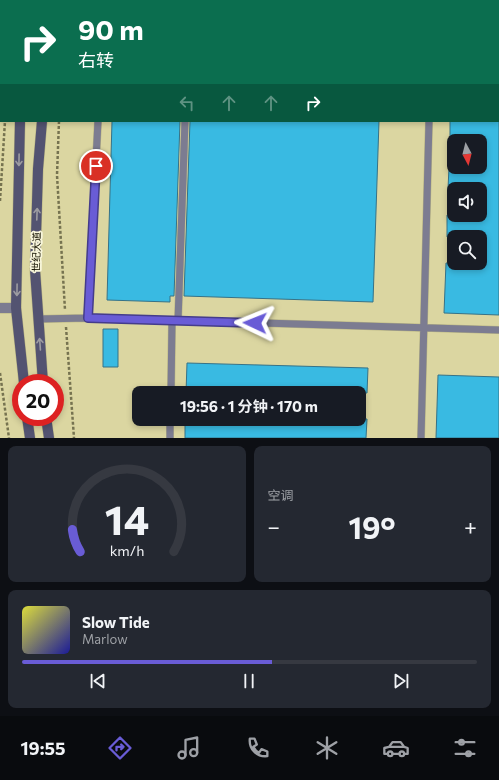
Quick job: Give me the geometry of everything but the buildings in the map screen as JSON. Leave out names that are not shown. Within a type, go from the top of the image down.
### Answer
[{"type":"street","name":"世纪大道","points":[[20,122],[16,308],[23,374]]},
{"type":"street","name":"世纪大道","points":[[42,122],[38,169],[35,270],[42,374]]},
{"type":"street","points":[[0,308],[16,308]]},
{"type":"street","points":[[28,426],[30,438]]},
{"type":"street","points":[[47,426],[49,438]]},
{"type":"lane","points":[[88,318],[98,122]]},
{"type":"lane","points":[[171,386],[185,122]]},
{"type":"lane","points":[[421,438],[429,122]]},
{"type":"lane","points":[[38,318],[88,318],[499,330]]},
{"type":"lane","points":[[170,426],[170,438]]},
{"type":"path","points":[[0,201],[5,122]]},
{"type":"path","points":[[59,122],[57,175],[65,318],[74,438]]},
{"type":"path","points":[[0,373],[8,438]]},
{"type":"route","points":[[96,166],[88,318],[255,323]]}]
